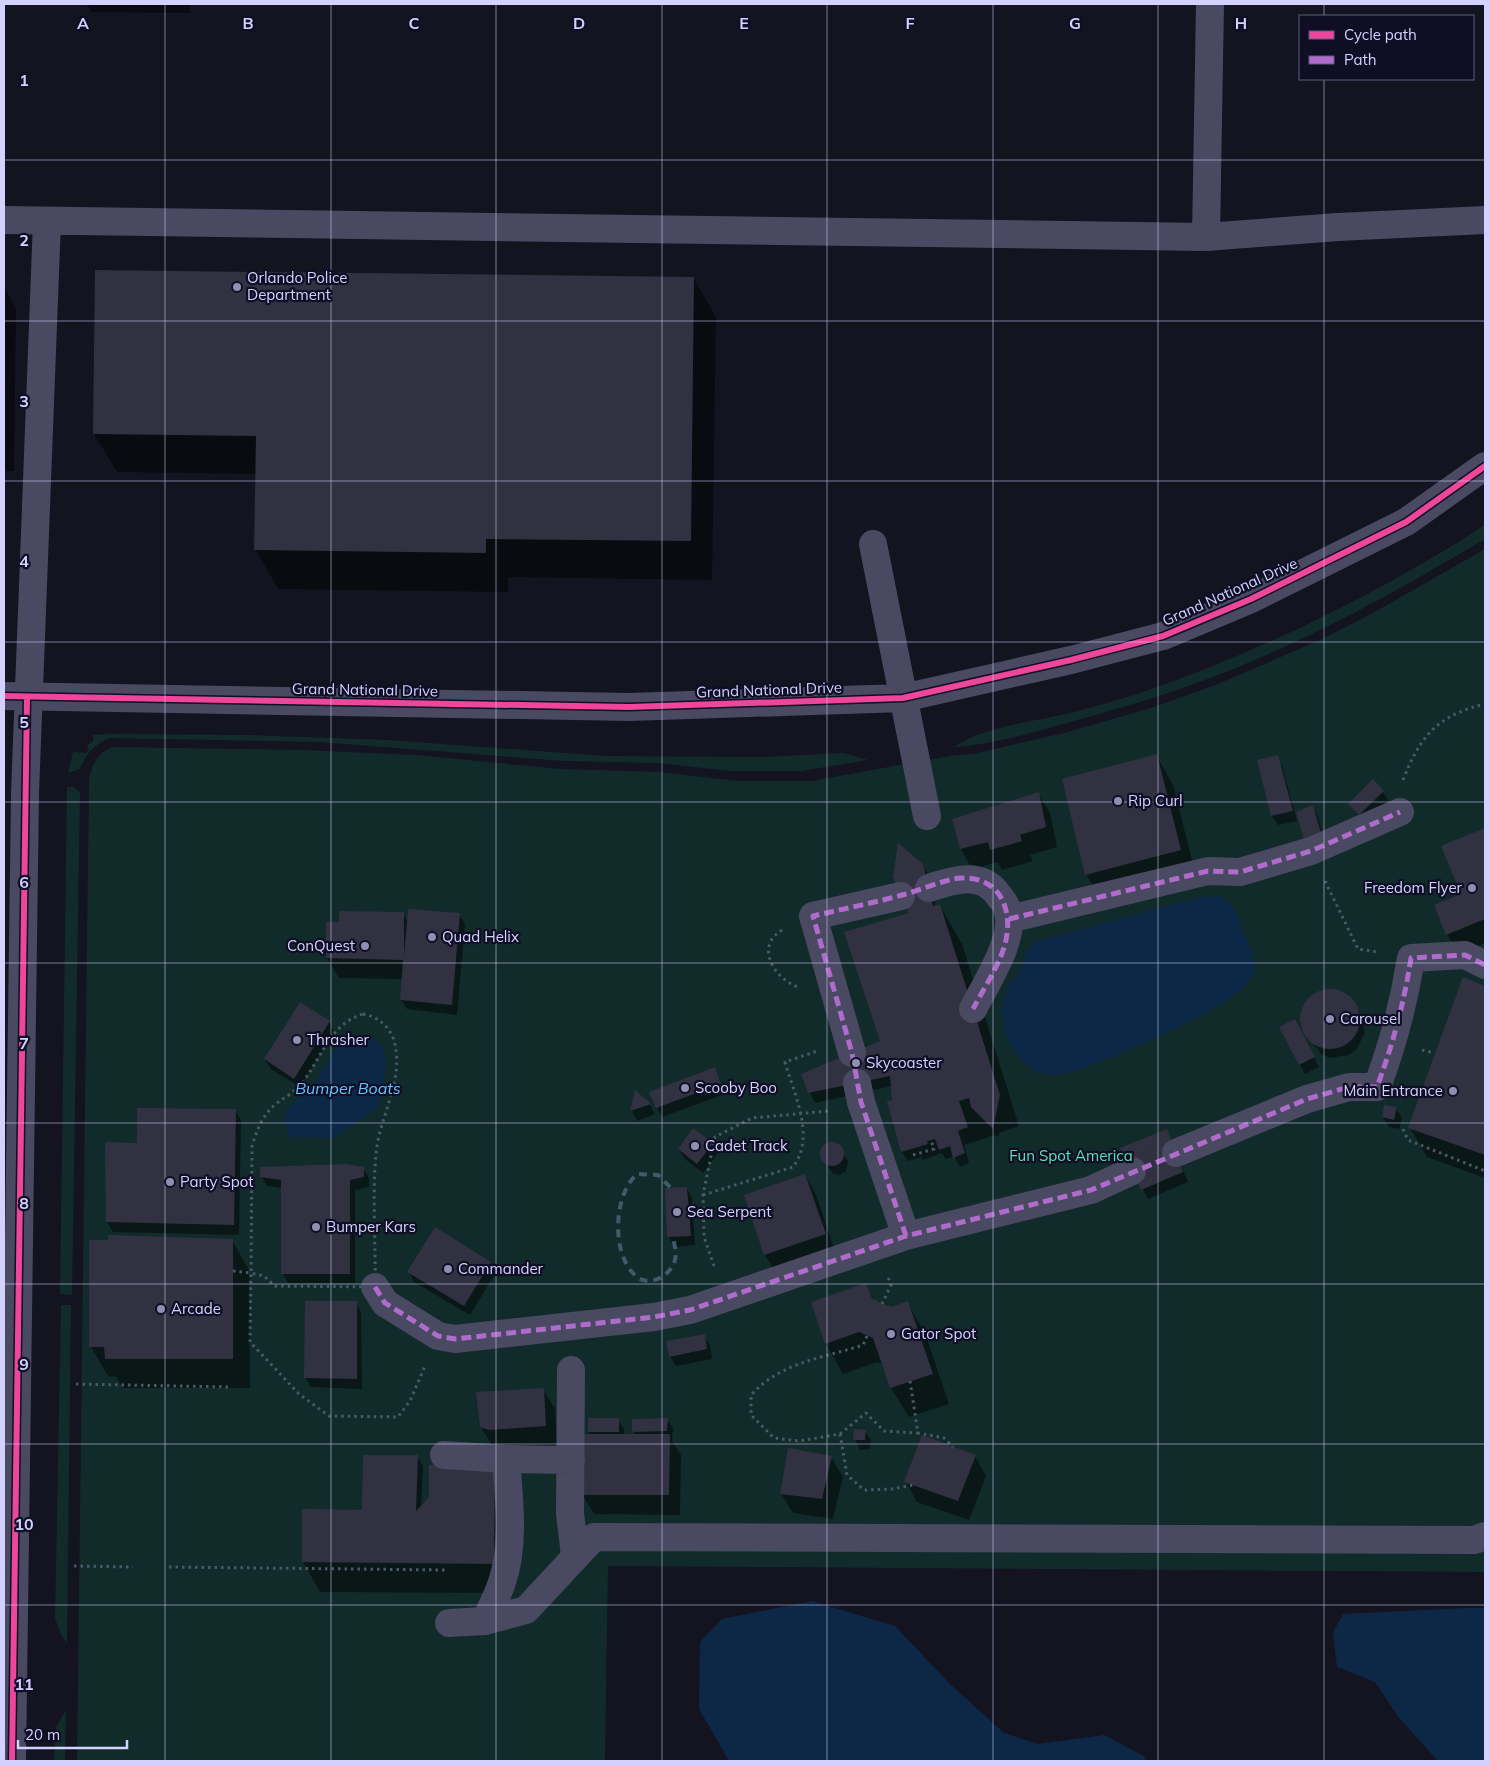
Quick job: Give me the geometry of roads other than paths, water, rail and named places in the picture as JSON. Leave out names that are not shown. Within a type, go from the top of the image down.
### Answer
[{"type":"street","points":[[1206,237],[1210,4]]},
{"type":"street","points":[[4,220],[1206,237],[1338,227],[1485,220]]},
{"type":"street","points":[[12,1761],[16,697],[46,220]]},
{"type":"street","name":"Grand National Drive","points":[[16,697],[629,707],[903,698],[1071,660],[1163,636],[1252,600],[1406,522],[1485,466]]},
{"type":"street","points":[[873,544],[927,816]]},
{"type":"street","points":[[1010,919],[1208,871],[1240,872],[1311,851],[1400,812]]},
{"type":"street","points":[[929,888],[960,878],[980,880],[995,890],[1007,908],[1010,919],[1005,945],[973,1009]]},
{"type":"street","points":[[850,1047],[813,916],[901,896]]},
{"type":"street","points":[[1176,1153],[1307,1099],[1348,1087],[1377,1087],[1394,1041],[1403,1005],[1411,958],[1465,955],[1485,965]]},
{"type":"street","points":[[859,1092],[906,1236]]},
{"type":"street","points":[[375,1287],[385,1303],[438,1336],[456,1338],[654,1317],[690,1310],[725,1300],[906,1236],[1090,1190],[1132,1171]]},
{"type":"street","points":[[571,1370],[570,1513],[575,1556]]},
{"type":"street","points":[[444,1455],[506,1459],[571,1460]]},
{"type":"street","points":[[485,1621],[502,1582],[506,1564],[509,1526],[506,1459]]},
{"type":"street","points":[[449,1623],[485,1621],[526,1610],[594,1537],[1474,1540],[1485,1536]]},
{"type":"water","points":[[1219,896],[1230,904],[1236,913],[1253,956],[1254,971],[1241,989],[1223,1003],[1170,1031],[1072,1072],[1057,1075],[1035,1072],[1017,1055],[1005,1035],[1001,1011],[1008,986],[1019,973],[1025,954],[1034,942],[1201,897]]},
{"type":"water","name":"Bumper Boats","points":[[349,1036],[366,1037],[377,1042],[383,1049],[386,1058],[386,1070],[378,1108],[333,1138],[290,1137],[285,1120],[288,1108],[314,1083],[341,1039]]},
{"type":"water","points":[[812,1601],[895,1626],[950,1684],[1004,1733],[1038,1744],[1104,1735],[1144,1756],[1146,1761],[729,1761],[699,1709],[700,1642],[722,1619]]},
{"type":"water","points":[[1485,1608],[1485,1761],[1438,1761],[1399,1718],[1375,1682],[1337,1667],[1333,1632],[1343,1614]]},
{"type":"tunnel","points":[[1132,1171],[1176,1153]]},
{"type":"railway","points":[[670,1187],[658,1175],[637,1174],[623,1196],[618,1225],[622,1254],[628,1266],[636,1276],[647,1281],[659,1278],[673,1266],[676,1254],[673,1237]]},
{"type":"place","name":"Orlando Police Department","points":[[237,287]]},
{"type":"place","name":"Rip Curl","points":[[1118,801]]},
{"type":"place","name":"Freedom Flyer","points":[[1472,888]]},
{"type":"place","name":"Quad Helix","points":[[432,937]]},
{"type":"place","name":"ConQuest","points":[[365,946]]},
{"type":"place","name":"Carousel","points":[[1330,1019]]},
{"type":"place","name":"Thrasher","points":[[297,1040]]},
{"type":"place","name":"Skycoaster","points":[[856,1063]]},
{"type":"place","name":"Scooby Boo","points":[[685,1088]]},
{"type":"place","name":"Main Entrance","points":[[1453,1091]]},
{"type":"place","name":"Cadet Track","points":[[695,1146]]},
{"type":"place","name":"Party Spot","points":[[170,1182]]},
{"type":"place","name":"Sea Serpent","points":[[677,1212]]},
{"type":"place","name":"Bumper Kars","points":[[316,1227]]},
{"type":"place","name":"Commander","points":[[448,1269]]},
{"type":"place","name":"Arcade","points":[[161,1309]]},
{"type":"place","name":"Gator Spot","points":[[891,1334]]},
{"type":"park label","name":"Fun Spot America","points":[[1071,1156]]}]
